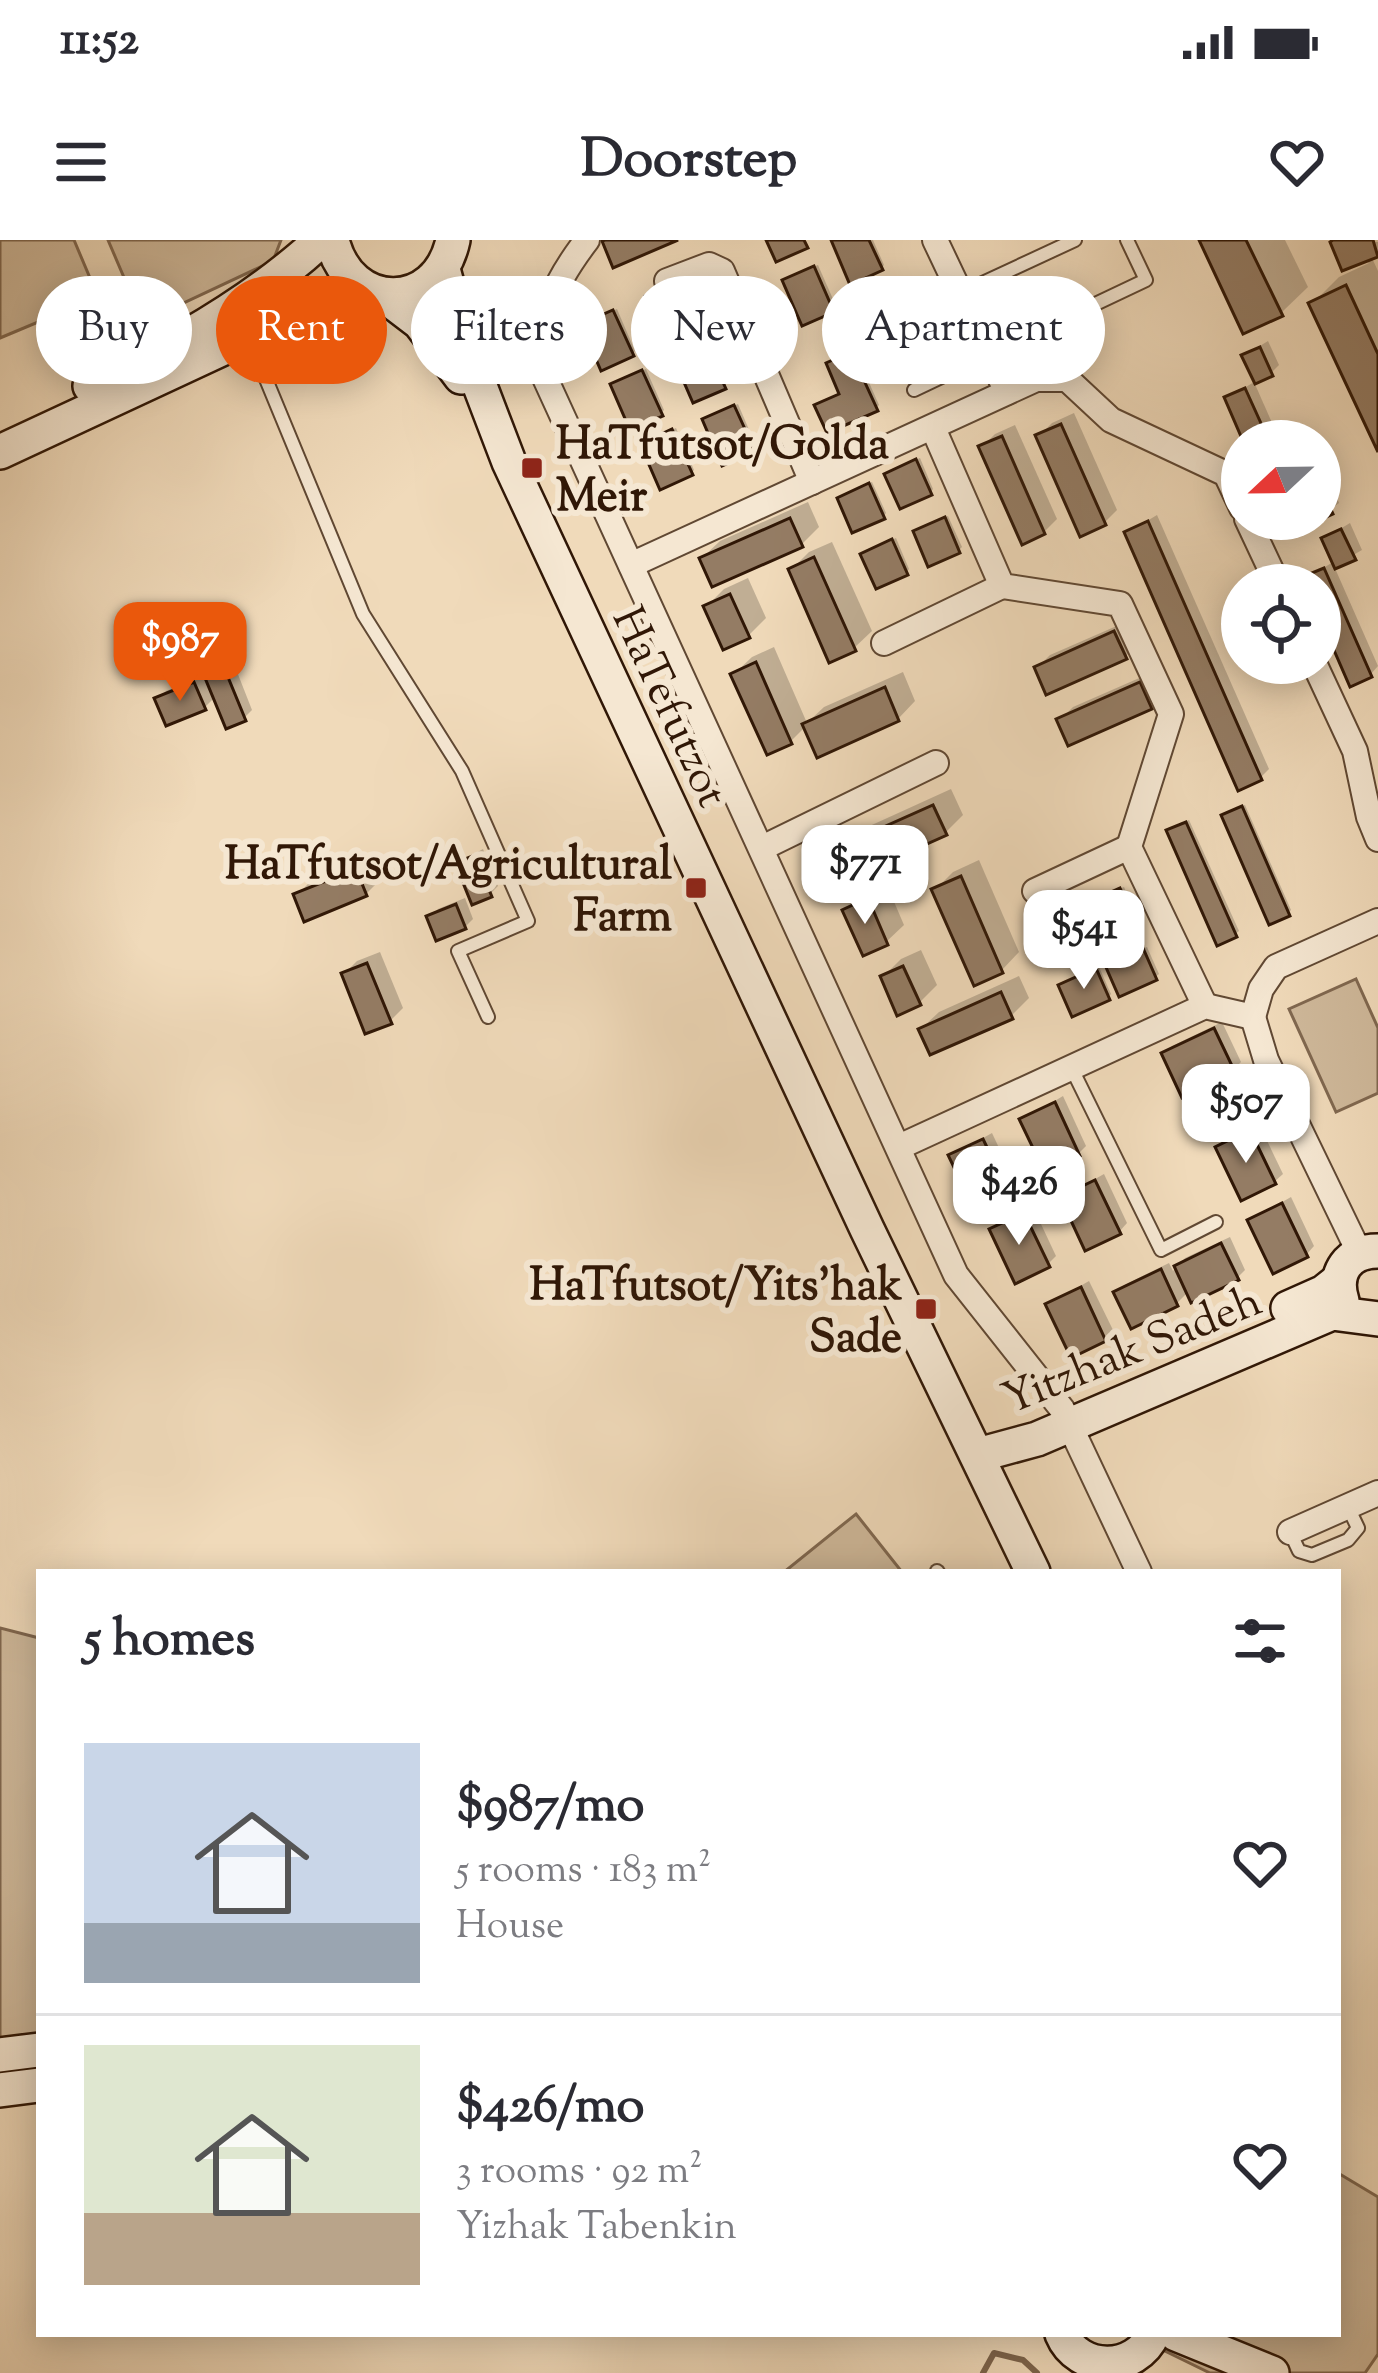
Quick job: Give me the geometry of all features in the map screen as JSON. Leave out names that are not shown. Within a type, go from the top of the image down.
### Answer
[{"type":"main road","points":[[0,427],[140,361],[275,279],[321,240]]},
{"type":"main road","name":"HaTefutzot","points":[[332,240],[348,276]]},
{"type":"main road","points":[[387,291],[416,291],[453,251]]},
{"type":"main road","name":"HaTefutzot","points":[[453,251],[462,339],[509,463],[1032,1569]]},
{"type":"main road","name":"HaTefutzot","points":[[387,299],[436,339],[509,463]]},
{"type":"main road","points":[[0,452],[216,353]]},
{"type":"main road","points":[[1359,1261],[1342,1300],[1367,1317]]},
{"type":"main road","name":"Yitzhak Sadeh","points":[[1066,1417],[1324,1292],[1359,1261]]},
{"type":"main road","name":"Yitzhak Sadeh","points":[[978,1455],[1015,1431],[1066,1417],[1332,1313],[1367,1317]]},
{"type":"main road","points":[[0,2055],[36,2050]]},
{"type":"main road","points":[[0,2090],[36,2085]]},
{"type":"main road","points":[[1059,2340],[1094,2369],[1138,2370],[1151,2337]]},
{"type":"main road","points":[[1183,2337],[1272,2373]]},
{"type":"street","points":[[587,240],[567,266],[549,305],[538,346],[545,378],[956,1275],[1066,1417],[1138,1569]]},
{"type":"street","points":[[935,240],[953,276]]},
{"type":"street","points":[[680,276],[709,265],[724,276]]},
{"type":"street","points":[[631,566],[1036,379],[1067,379],[1111,420],[1221,472]]},
{"type":"street","points":[[770,384],[812,482]]},
{"type":"street","points":[[1003,384],[1007,392]]},
{"type":"street","points":[[933,428],[1002,586]]},
{"type":"street","points":[[884,643],[1002,586],[1120,604],[1171,714],[1129,847],[1205,1006]]},
{"type":"street","points":[[1325,684],[1355,751],[1378,839]]},
{"type":"street","points":[[762,848],[937,763]]},
{"type":"street","points":[[1035,891],[1129,847]]},
{"type":"street","points":[[1359,1261],[1266,1060],[1253,1017],[1261,989],[1276,967],[1378,921]]},
{"type":"street","points":[[899,1148],[1205,1006],[1253,1017]]},
{"type":"street","points":[[1290,1532],[1378,1493]]},
{"type":"lane","points":[[998,276],[1075,240]]},
{"type":"lane","points":[[1105,299],[1145,280],[1127,240]]},
{"type":"lane","points":[[268,384],[363,614],[462,771],[528,922],[458,950],[488,1017]]},
{"type":"lane","points":[[914,390],[926,384]]},
{"type":"lane","points":[[1070,1066],[1161,1250],[1216,1222]]},
{"type":"shaded area","points":[[0,240],[74,240],[89,276],[36,276],[36,323],[0,338]]},
{"type":"shaded area","points":[[108,240],[281,240],[273,261],[241,276],[216,276],[216,288],[192,299],[192,276],[123,276]]},
{"type":"shaded area","points":[[1356,979],[1378,1028],[1378,1093],[1336,1112],[1289,1009]]},
{"type":"shaded area","points":[[856,1514],[900,1569],[788,1569]]},
{"type":"shaded area","points":[[0,1628],[36,1637],[36,2043],[0,2047]]},
{"type":"shaded area","points":[[1341,2175],[1378,2197],[1378,2354],[1365,2373],[1210,2373],[1136,2337],[1341,2337]]},
{"type":"building","points":[[605,240],[678,240],[613,268]]},
{"type":"building","points":[[766,240],[804,240],[808,248],[776,262]]},
{"type":"building","points":[[831,240],[869,240],[883,270],[870,276],[846,276]]},
{"type":"building","points":[[1199,240],[1246,240],[1283,316],[1243,334]]},
{"type":"building","points":[[1333,240],[1373,240],[1378,257],[1342,271]]},
{"type":"building","points":[[814,266],[822,284],[822,317],[802,326],[798,276],[791,276]]},
{"type":"building","points":[[1346,285],[1378,354],[1378,452],[1308,303]]},
{"type":"building","points":[[613,310],[631,357],[607,368],[607,313]]},
{"type":"building","points":[[1260,347],[1273,376],[1255,384],[1241,355]]},
{"type":"building","points":[[631,375],[631,384],[648,384],[663,416],[630,430],[610,384]]},
{"type":"building","points":[[685,384],[724,384],[726,389],[693,403]]},
{"type":"building","points":[[835,384],[866,384],[878,411],[827,433],[814,405],[839,394]]},
{"type":"building","points":[[1245,388],[1259,420],[1234,420],[1224,397]]},
{"type":"building","points":[[734,405],[755,451],[722,466],[702,419]]},
{"type":"building","points":[[1061,424],[1106,525],[1080,537],[1035,435]]},
{"type":"building","points":[[672,429],[693,475],[660,490],[640,444]]},
{"type":"building","points":[[1002,436],[1045,534],[1022,545],[978,446]]},
{"type":"building","points":[[916,459],[932,495],[900,509],[884,474]]},
{"type":"building","points":[[869,483],[885,519],[852,533],[837,498]]},
{"type":"building","points":[[945,517],[960,553],[928,567],[913,531]]},
{"type":"building","points":[[790,518],[803,547],[712,587],[699,558]]},
{"type":"building","points":[[1148,521],[1262,780],[1238,791],[1124,532]]},
{"type":"building","points":[[1341,529],[1356,560],[1341,566],[1333,564],[1322,540],[1341,540]]},
{"type":"building","points":[[892,539],[908,575],[876,589],[860,554]]},
{"type":"building","points":[[814,557],[856,651],[829,663],[788,569]]},
{"type":"building","points":[[730,594],[750,638],[723,650],[703,606]]},
{"type":"building","points":[[1341,607],[1372,677],[1350,687],[1341,666]]},
{"type":"building","points":[[1114,631],[1127,659],[1046,695],[1034,667]]},
{"type":"building","points":[[756,662],[792,744],[767,755],[730,674]]},
{"type":"building","points":[[223,665],[246,721],[226,729],[203,673]]},
{"type":"building","points":[[194,682],[206,710],[166,726],[154,698]]},
{"type":"building","points":[[1140,682],[1152,709],[1068,746],[1056,719]]},
{"type":"building","points":[[885,687],[899,721],[817,758],[802,724]]},
{"type":"building","points":[[933,805],[947,835],[855,876],[841,846]]},
{"type":"building","points":[[1242,806],[1290,916],[1269,925],[1221,815]]},
{"type":"building","points":[[1186,822],[1237,937],[1217,946],[1166,830]]},
{"type":"building","points":[[475,855],[492,897],[472,905],[455,863]]},
{"type":"building","points":[[356,869],[367,896],[304,922],[293,894]]},
{"type":"building","points":[[961,876],[1003,973],[974,986],[931,889]]},
{"type":"building","points":[[1120,888],[1134,919],[1096,936],[1082,905]]},
{"type":"building","points":[[868,898],[888,945],[863,956],[842,910]]},
{"type":"building","points":[[456,904],[466,929],[436,941],[426,916]]},
{"type":"building","points":[[1072,910],[1086,942],[1048,958],[1034,927]]},
{"type":"building","points":[[1143,948],[1157,980],[1119,997],[1105,965]]},
{"type":"building","points":[[367,963],[392,1024],[365,1034],[341,973]]},
{"type":"building","points":[[903,966],[921,1005],[897,1016],[880,976]]},
{"type":"building","points":[[1096,968],[1110,1000],[1072,1017],[1058,985]]},
{"type":"building","points":[[1001,992],[1013,1019],[930,1055],[918,1029]]},
{"type":"building","points":[[1214,1028],[1235,1072],[1182,1098],[1161,1053]]},
{"type":"building","points":[[1055,1102],[1080,1156],[1045,1173],[1019,1119]]},
{"type":"building","points":[[1250,1130],[1276,1184],[1241,1201],[1215,1147]]},
{"type":"building","points":[[983,1139],[1009,1193],[974,1209],[948,1155]]},
{"type":"building","points":[[1095,1180],[1121,1234],[1085,1251],[1060,1197]]},
{"type":"building","points":[[1282,1203],[1308,1257],[1273,1274],[1247,1220]]},
{"type":"building","points":[[1024,1213],[1050,1267],[1015,1284],[989,1229]]},
{"type":"building","points":[[1221,1243],[1239,1280],[1191,1303],[1174,1266]]},
{"type":"building","points":[[1161,1269],[1178,1306],[1131,1329],[1113,1292]]},
{"type":"building","points":[[1081,1287],[1106,1341],[1071,1358],[1045,1304]]},
{"type":"waterway","points":[[983,2373],[994,2353],[1023,2360],[1037,2373]]},
{"type":"place","name":"HaTfutsot/Golda Meir","points":[[532,468]]},
{"type":"place","name":"HaTfutsot/Agricultural Farm","points":[[696,888]]},
{"type":"place","name":"HaTfutsot/Yits'hak Sade","points":[[926,1309]]}]
